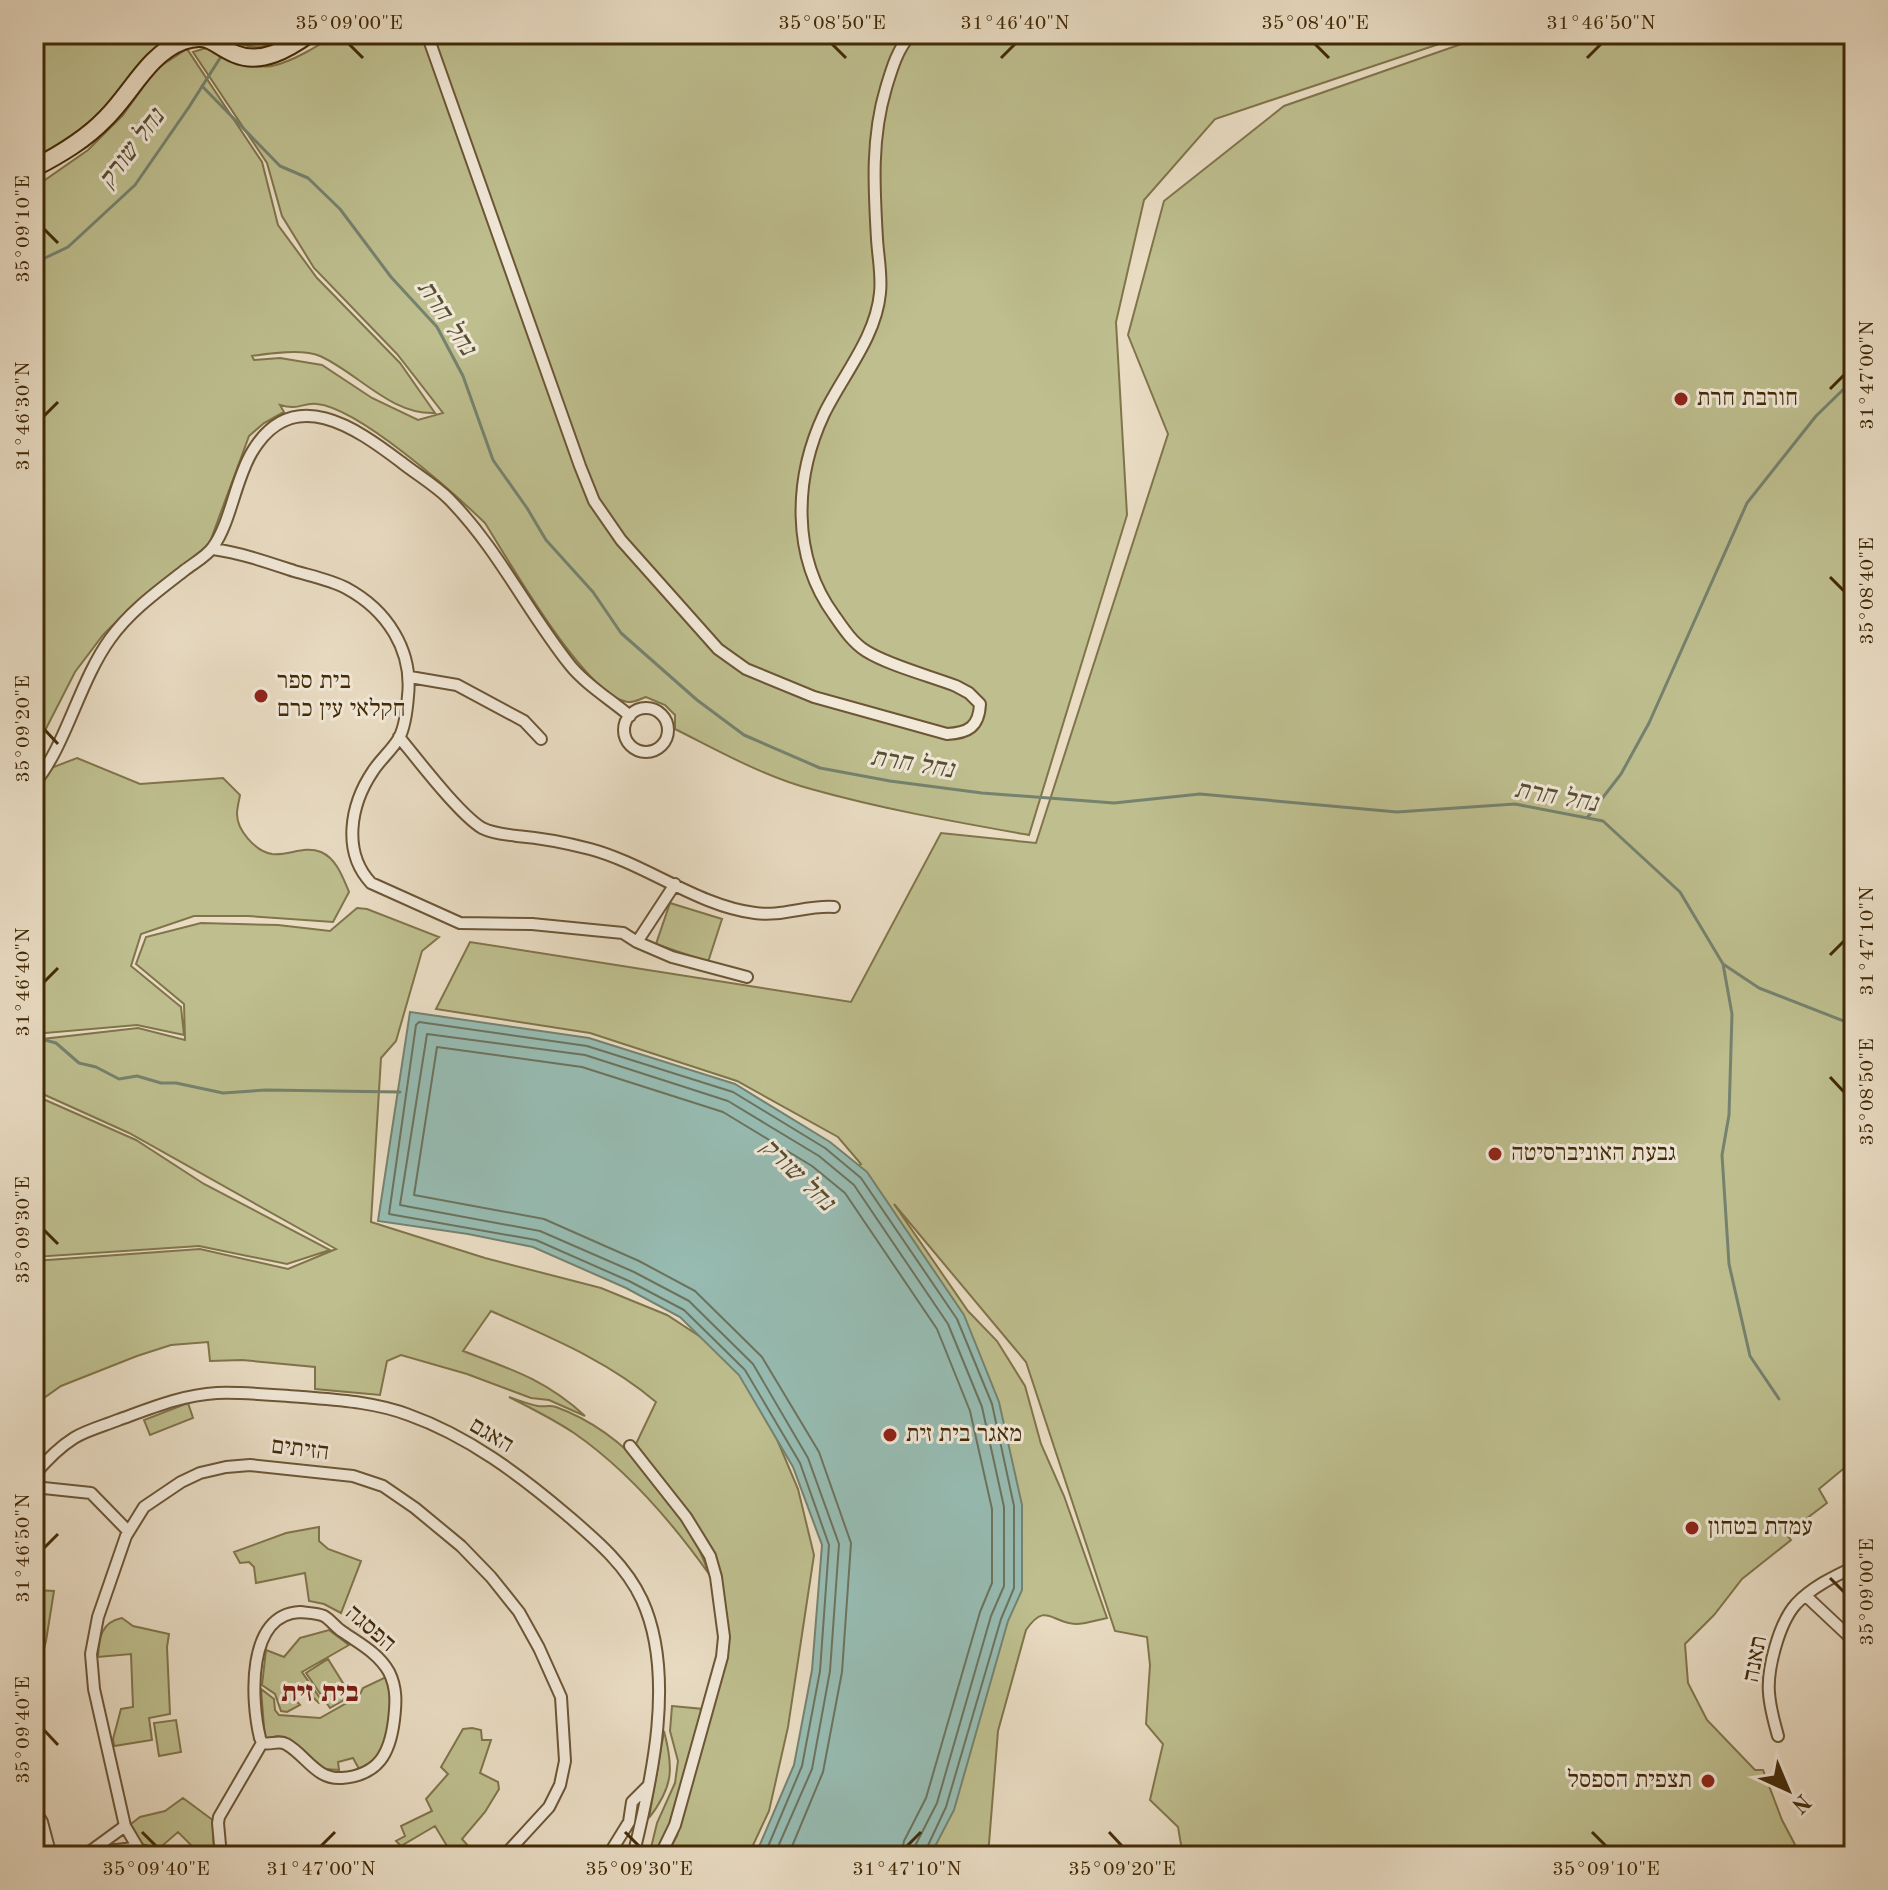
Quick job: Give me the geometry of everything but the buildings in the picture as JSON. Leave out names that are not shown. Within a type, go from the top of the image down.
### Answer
[{"type":"main road","points":[[34,168],[89,134],[165,50],[197,38],[212,40],[235,54],[251,58],[269,56],[309,34]]},
{"type":"street","points":[[427,34],[580,466],[594,501],[621,540],[718,649],[746,669],[814,697],[947,734],[963,733],[974,727],[980,718],[980,704],[956,686],[868,652],[853,641],[826,604],[810,573],[801,535],[800,503],[812,447],[824,415],[865,340],[880,293],[873,169],[879,113],[893,63],[911,34]]},
{"type":"street","points":[[34,784],[107,642],[134,611],[213,549],[246,462],[261,439],[286,421],[306,416],[346,424],[447,497],[494,552],[571,667],[630,716]]},
{"type":"street","points":[[213,549],[241,553],[344,587],[372,604],[409,662],[410,677],[399,737],[364,785],[353,826],[352,852],[363,875],[371,883],[460,923],[532,924],[623,933],[672,957],[747,977]]},
{"type":"street","points":[[410,677],[457,685],[524,721],[541,739]]},
{"type":"street","points":[[642,708],[650,708],[664,716],[668,730],[663,744],[650,751],[635,749],[626,737],[630,716],[642,708]]},
{"type":"street","points":[[399,737],[480,827],[497,834],[618,857],[702,898],[755,913],[834,907]]},
{"type":"street","points":[[637,942],[675,884]]},
{"type":"street","name":"האגם","points":[[34,1475],[62,1446],[86,1432],[165,1403],[206,1394],[239,1393],[344,1400],[409,1415],[494,1459],[533,1487],[598,1542],[633,1584],[652,1627],[659,1674],[655,1737],[633,1856]]},
{"type":"street","points":[[630,1446],[686,1517],[710,1556],[724,1637],[722,1657],[675,1825],[660,1856]]},
{"type":"street","name":"הזיתים","points":[[138,1848],[125,1826],[95,1698],[91,1663],[98,1617],[128,1531],[144,1507],[181,1482],[217,1468],[250,1465],[294,1468],[375,1482],[451,1537],[491,1577],[519,1612],[545,1660],[563,1707],[565,1761],[560,1785],[544,1814],[504,1856]]},
{"type":"street","points":[[34,1487],[91,1493],[128,1531]]},
{"type":"street","name":"תאנה","points":[[1778,1736],[1768,1691],[1771,1663],[1790,1613],[1806,1596],[1831,1578],[1854,1567]]},
{"type":"street","points":[[1806,1596],[1854,1641]]},
{"type":"street","name":"הפסגה","points":[[300,1612],[324,1616],[373,1653],[389,1672],[396,1702],[391,1740],[386,1754],[370,1769],[355,1776],[332,1778],[318,1771],[283,1742],[262,1743],[256,1718],[257,1665],[267,1629],[283,1615],[300,1612]]},
{"type":"street","points":[[221,1856],[219,1817],[262,1743]]},
{"type":"street","points":[[608,1856],[629,1822],[632,1802],[648,1786]]},
{"type":"street","points":[[34,1809],[44,1827],[51,1856]]},
{"type":"street","points":[[87,1854],[125,1826]]},
{"type":"street","points":[[87,1854],[115,1848],[138,1848],[162,1856]]},
{"type":"green space","points":[[34,34],[193,34],[172,39],[156,48],[143,59],[102,114],[88,127],[34,160]]},
{"type":"green space","points":[[219,34],[295,34],[274,44],[257,47],[240,44]]},
{"type":"green space","points":[[335,34],[1469,34],[1215,119],[1144,200],[1116,322],[1127,515],[1029,835],[892,809],[793,784],[675,729],[675,715],[665,705],[646,697],[628,702],[611,694],[591,677],[550,625],[485,523],[452,492],[380,436],[357,420],[317,404],[280,405],[284,412],[249,436],[207,550],[134,604],[103,635],[75,672],[34,752],[34,184],[42,182],[88,150],[123,115],[156,69],[187,49],[262,162],[278,225],[317,278],[400,363],[435,413],[419,412],[389,400],[320,356],[296,352],[252,356],[254,360],[280,358],[322,365],[372,398],[418,420],[443,413],[397,354],[314,268],[282,216],[267,163],[193,52],[212,46],[249,64],[265,67],[305,53]]},
{"type":"green space","points":[[1490,34],[1854,34],[1854,1460],[1819,1489],[1827,1503],[1786,1534],[1791,1540],[1742,1579],[1714,1615],[1685,1644],[1688,1683],[1707,1720],[1755,1770],[1763,1770],[1782,1820],[1801,1856],[1183,1856],[1178,1827],[1150,1800],[1163,1744],[1146,1724],[1150,1665],[1147,1637],[1115,1631],[1026,1362],[894,1204],[968,1311],[997,1341],[1025,1386],[1041,1444],[1064,1496],[1107,1618],[1076,1624],[1044,1615],[1033,1621],[1026,1630],[998,1731],[988,1856],[868,1856],[847,1172],[861,1164],[838,1137],[737,1081],[590,1033],[436,1009],[470,942],[851,1002],[941,833],[1036,843],[1168,434],[1128,335],[1164,201],[1284,106]]},
{"type":"green space","points":[[77,758],[140,784],[223,778],[240,795],[238,820],[253,844],[272,854],[315,850],[327,855],[335,864],[349,892],[333,922],[194,916],[141,934],[131,966],[181,1007],[184,1035],[137,1025],[34,1034],[34,784],[51,768]]},
{"type":"green space","points":[[670,903],[722,919],[708,962],[656,944]]},
{"type":"green space","points":[[357,908],[439,937],[422,951],[396,1041],[381,1058],[371,1222],[485,1258],[601,1288],[667,1315],[716,1347],[742,1374],[768,1418],[798,1489],[814,1555],[788,1727],[769,1811],[748,1856],[666,1856],[677,1836],[727,1643],[721,1587],[687,1512],[636,1444],[656,1402],[618,1374],[577,1350],[491,1311],[463,1351],[542,1384],[585,1416],[549,1400],[531,1398],[467,1374],[401,1355],[387,1361],[380,1395],[315,1389],[315,1367],[242,1360],[210,1361],[208,1342],[171,1345],[137,1356],[61,1386],[34,1405],[34,1261],[200,1249],[288,1269],[336,1249],[129,1133],[34,1090],[34,1040],[138,1028],[185,1040],[184,1004],[136,964],[146,937],[201,923],[278,925],[330,931]]},
{"type":"green space","points":[[34,1095],[136,1140],[204,1184],[330,1250],[287,1264],[199,1246],[34,1257]]},
{"type":"green space","points":[[509,1397],[538,1406],[556,1407],[582,1419],[607,1434],[629,1453],[669,1497],[685,1522],[709,1574],[664,1516],[612,1463],[566,1428]]},
{"type":"green space","points":[[188,1403],[193,1418],[150,1435],[144,1420]]},
{"type":"green space","points":[[319,1527],[319,1541],[328,1549],[361,1561],[341,1613],[324,1604],[309,1601],[305,1573],[256,1583],[254,1567],[249,1562],[240,1563],[234,1552],[286,1533]]},
{"type":"green space","points":[[34,1590],[54,1591],[34,1687]]},
{"type":"green space","points":[[122,1618],[133,1626],[169,1634],[170,1714],[149,1718],[152,1740],[114,1746],[121,1709],[133,1707],[131,1654],[98,1657],[100,1637],[105,1627]]},
{"type":"green space","points":[[329,1630],[349,1645],[302,1672],[322,1701],[319,1703],[303,1688],[293,1697],[300,1705],[287,1712],[281,1711],[275,1694],[262,1685],[266,1650],[284,1657],[300,1638]]},
{"type":"green space","points":[[328,1659],[351,1696],[330,1708],[306,1673]]},
{"type":"green space","points":[[386,1677],[390,1705],[385,1747],[381,1754],[359,1769],[353,1758],[338,1762],[339,1770],[324,1769],[285,1737],[265,1740],[261,1689],[274,1699],[279,1715],[320,1718],[359,1696],[363,1688]]},
{"type":"green space","points":[[672,1706],[703,1709],[666,1837],[655,1856],[649,1856],[657,1823],[675,1783],[678,1761],[670,1731]]},
{"type":"green space","points":[[176,1720],[181,1752],[159,1756],[154,1723]]},
{"type":"green space","points":[[463,1729],[481,1730],[482,1740],[491,1740],[480,1773],[498,1782],[499,1789],[485,1812],[462,1839],[477,1856],[453,1856],[435,1826],[401,1846],[396,1841],[405,1836],[401,1826],[432,1811],[426,1799],[448,1774],[441,1767]]},
{"type":"green space","points":[[664,1731],[669,1777],[663,1797],[649,1818]]},
{"type":"green space","points":[[183,1798],[218,1824],[213,1837],[215,1856],[202,1856],[178,1832],[155,1852],[132,1837],[127,1827],[140,1817],[165,1811]]},
{"type":"water","name":"מאגר בית זית","points":[[410,1012],[589,1038],[735,1084],[830,1142],[867,1172],[964,1315],[999,1402],[1022,1505],[1022,1590],[1008,1621],[954,1810],[930,1856],[755,1856],[794,1765],[812,1670],[822,1545],[793,1467],[739,1375],[680,1317],[626,1288],[533,1247],[378,1221]]},
{"type":"waterway","name":"נחל שורק","points":[[228,45],[234,34]]},
{"type":"waterway","name":"נחל שורק","points":[[34,258],[45,258],[68,247],[135,185],[222,55]]},
{"type":"waterway","name":"נחל חרת","points":[[202,86],[280,166],[308,178],[340,209],[391,277],[437,327],[463,376],[493,460],[546,540],[593,592],[621,633],[697,700],[744,735],[820,768],[982,793],[1114,803],[1200,794],[1397,812],[1515,804],[1603,821],[1680,892],[1723,964],[1759,988],[1854,1025]]},
{"type":"waterway","points":[[1587,818],[1621,774],[1649,723],[1747,503],[1816,416],[1854,379]]},
{"type":"waterway","points":[[1723,964],[1732,1014],[1729,1115],[1722,1155],[1729,1264],[1750,1356],[1779,1399]]},
{"type":"waterway","name":"נחל שורק","points":[[34,1037],[56,1043],[79,1063],[96,1067],[119,1079],[137,1076],[223,1093],[266,1090],[400,1092]]},
{"type":"place","name":"חורבת חרת","points":[[1681,399]]},
{"type":"place","name":"בית ספר חקלאי עין כרם","points":[[261,696]]},
{"type":"place","name":"גבעת האוניברסיטה","points":[[1495,1154]]},
{"type":"place","name":"מאגר בית זית","points":[[890,1435]]},
{"type":"place","name":"עמדת בטחון","points":[[1692,1528]]},
{"type":"place","name":"תצפית הספסל","points":[[1708,1781]]},
{"type":"district","name":"בית זית","points":[[320,1694]]}]
